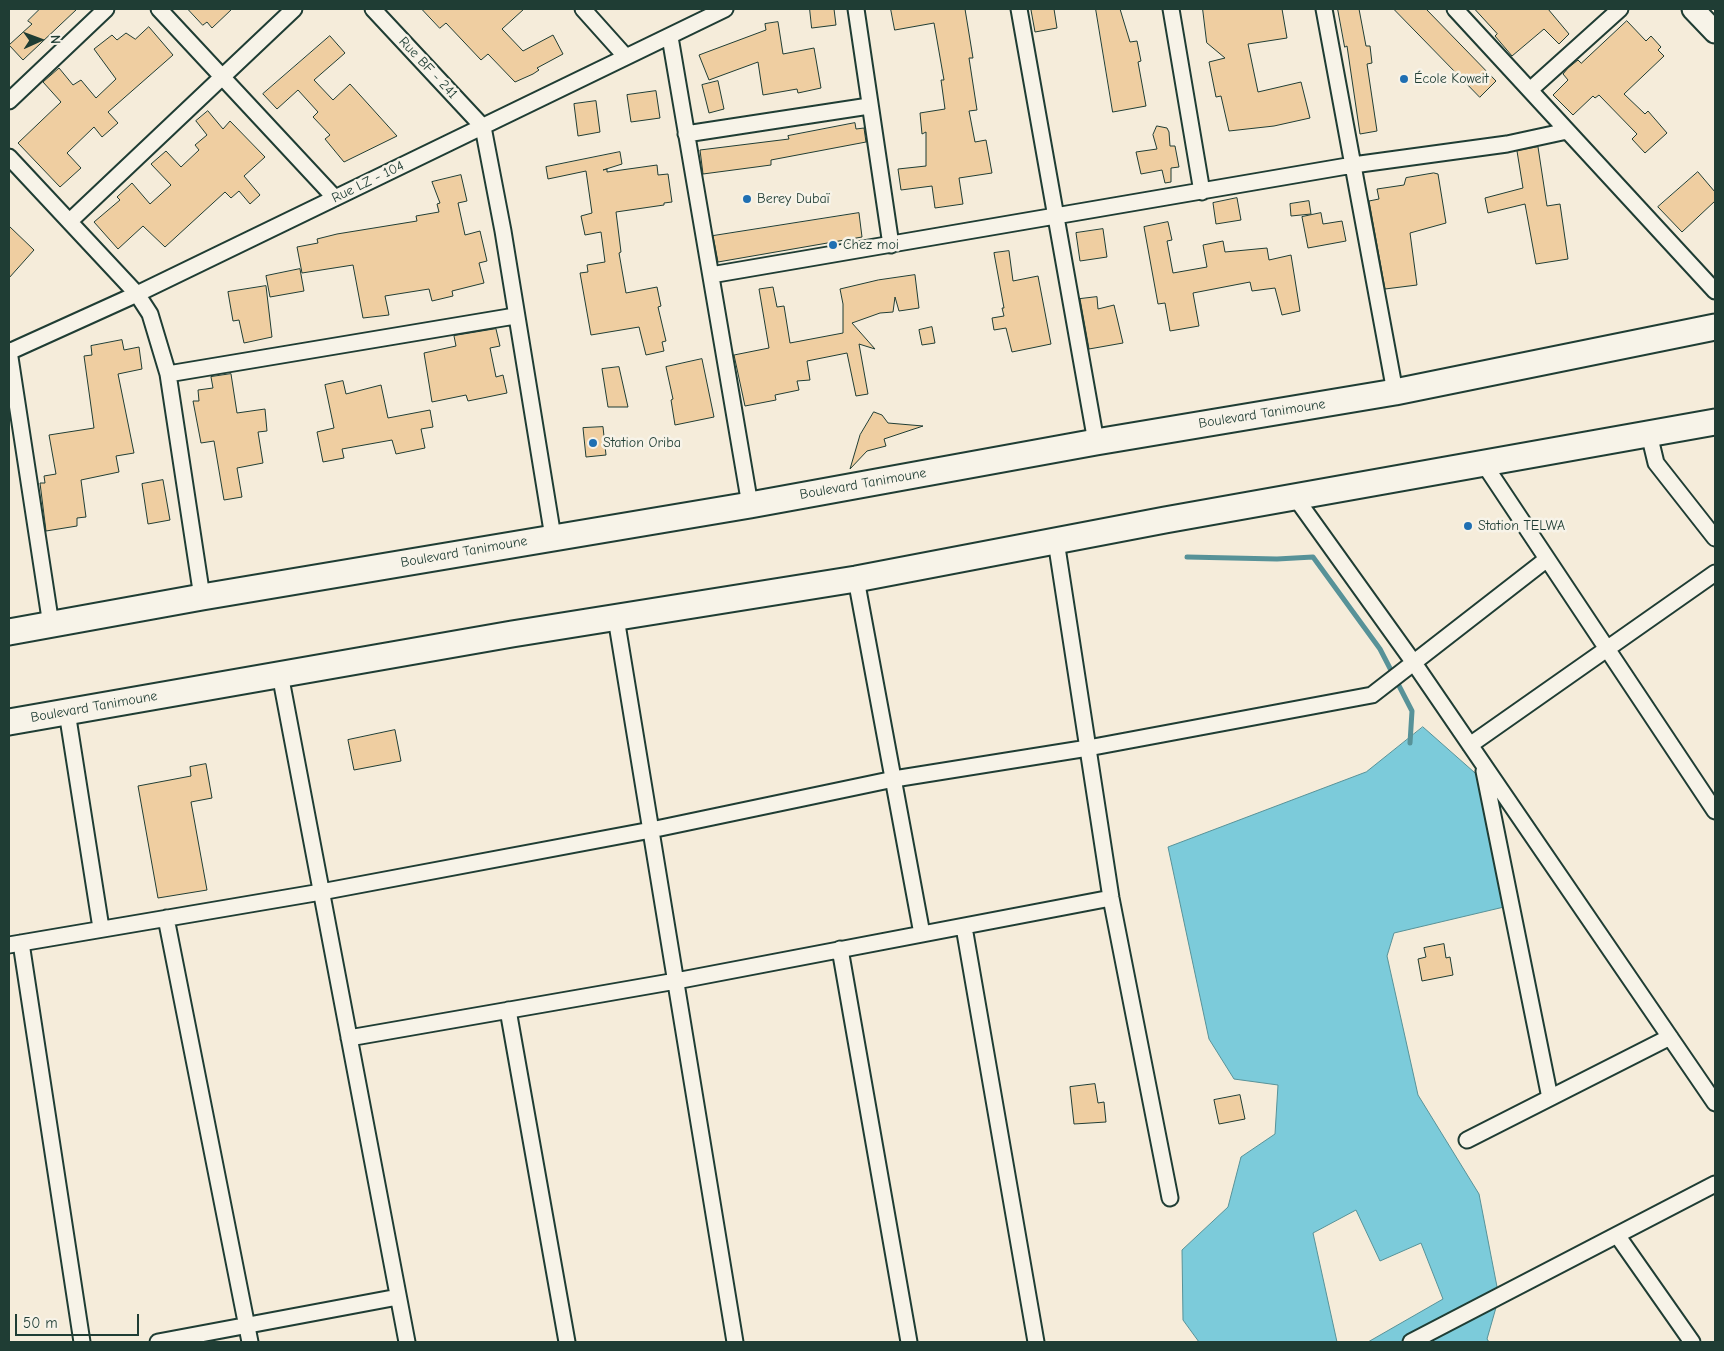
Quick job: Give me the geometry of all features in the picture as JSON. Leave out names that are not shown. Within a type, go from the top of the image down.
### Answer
[{"type":"main road","name":"Boulevard Tanimoune","points":[[9,632],[202,597],[750,505],[1096,442],[1395,392],[1715,327]]},
{"type":"main road","name":"Boulevard Tanimoune","points":[[9,722],[280,674],[856,578],[1715,422]]},
{"type":"street","points":[[9,101],[106,9]]},
{"type":"street","points":[[159,9],[223,75],[335,198]]},
{"type":"street","points":[[70,221],[294,9]]},
{"type":"street","name":"Rue BF - 241","points":[[373,9],[483,127]]},
{"type":"street","points":[[583,9],[626,57]]},
{"type":"street","name":"Rue LZ - 104","points":[[9,352],[137,294],[248,238],[483,127],[725,9]]},
{"type":"street","points":[[856,9],[890,245]]},
{"type":"street","points":[[1019,9],[1096,442]]},
{"type":"street","points":[[1171,9],[1202,192]]},
{"type":"street","points":[[1324,9],[1395,392]]},
{"type":"street","points":[[1455,9],[1715,292]]},
{"type":"street","points":[[1530,90],[1620,9]]},
{"type":"street","points":[[1693,9],[1715,32]]},
{"type":"street","points":[[670,37],[750,505]]},
{"type":"street","points":[[686,134],[869,106]]},
{"type":"street","points":[[483,127],[503,231],[515,316],[553,537]]},
{"type":"street","points":[[711,275],[1056,218],[1353,165],[1507,144],[1567,131]]},
{"type":"street","points":[[9,157],[137,294],[150,314],[168,374],[202,597]]},
{"type":"street","points":[[168,374],[515,316]]},
{"type":"street","points":[[9,352],[51,625]]},
{"type":"street","points":[[1649,434],[1656,463],[1715,538]]},
{"type":"street","points":[[1484,464],[1715,811]]},
{"type":"street","points":[[1296,497],[1414,663],[1715,1103]]},
{"type":"street","points":[[1056,541],[1111,898],[1170,1198]]},
{"type":"street","points":[[82,1342],[15,944],[321,892],[651,830],[894,780],[1088,748],[1372,695],[1547,559]]},
{"type":"street","points":[[1470,745],[1715,573]]},
{"type":"street","points":[[856,578],[922,934]]},
{"type":"street","points":[[616,618],[735,1342]]},
{"type":"street","points":[[280,674],[407,1342]]},
{"type":"street","points":[[67,712],[101,928]]},
{"type":"street","points":[[1483,764],[1550,1098]]},
{"type":"street","points":[[349,1038],[676,981],[1111,898]]},
{"type":"street","points":[[166,918],[250,1342]]},
{"type":"street","points":[[964,927],[1036,1342]]},
{"type":"street","points":[[840,949],[909,1342]]},
{"type":"street","points":[[508,1010],[567,1342]]},
{"type":"street","points":[[1467,1140],[1670,1038]]},
{"type":"street","points":[[1411,1342],[1715,1184]]},
{"type":"street","points":[[1617,1235],[1692,1342]]},
{"type":"street","points":[[158,1342],[398,1297]]},
{"type":"water","points":[[1423,727],[1483,780],[1504,907],[1394,933],[1387,956],[1418,1095],[1479,1194],[1499,1297],[1487,1339],[1489,1342],[1368,1342],[1443,1299],[1421,1243],[1380,1261],[1356,1210],[1313,1233],[1337,1342],[1199,1342],[1183,1320],[1182,1250],[1228,1207],[1241,1157],[1275,1134],[1278,1085],[1234,1079],[1209,1039],[1168,847],[1366,772]]},
{"type":"building","points":[[40,9],[77,9],[23,60],[9,45],[32,24],[28,21]]},
{"type":"building","points":[[188,9],[232,9],[212,28],[207,22],[203,25]]},
{"type":"building","points":[[422,9],[524,9],[502,29],[523,51],[553,35],[563,54],[537,68],[539,70],[533,74],[515,82],[488,54],[481,60],[446,23],[440,28]]},
{"type":"building","points":[[810,9],[834,9],[836,25],[812,28]]},
{"type":"building","points":[[891,9],[965,9],[973,58],[969,58],[977,110],[969,111],[975,142],[986,140],[992,173],[959,178],[963,204],[935,208],[932,186],[901,190],[898,169],[926,166],[926,132],[922,134],[920,113],[945,109],[941,80],[944,80],[934,23],[895,30]]},
{"type":"building","points":[[1054,9],[1057,28],[1035,32],[1031,10]]},
{"type":"building","points":[[1096,9],[1120,9],[1130,42],[1137,41],[1141,61],[1138,62],[1146,106],[1113,112]]},
{"type":"building","points":[[1203,9],[1282,9],[1287,38],[1248,44],[1258,92],[1301,82],[1310,118],[1274,126],[1229,131],[1221,96],[1216,97],[1209,62],[1225,58],[1207,43]]},
{"type":"building","points":[[1338,9],[1359,9],[1366,46],[1370,46],[1372,63],[1367,64],[1377,131],[1360,134],[1347,46],[1345,47]]},
{"type":"building","points":[[1394,9],[1426,9],[1496,81],[1480,97]]},
{"type":"building","points":[[1475,9],[1548,9],[1569,34],[1559,44],[1544,29],[1512,56],[1495,36],[1497,34]]},
{"type":"building","points":[[1627,21],[1646,41],[1651,36],[1661,47],[1658,50],[1664,56],[1624,94],[1645,114],[1648,111],[1667,133],[1645,153],[1632,139],[1637,134],[1599,95],[1595,98],[1593,96],[1573,115],[1553,95],[1568,80],[1563,74],[1568,68],[1578,60],[1581,63]]},
{"type":"building","points":[[778,22],[783,54],[814,48],[821,88],[798,93],[797,89],[763,95],[758,62],[709,80],[699,55],[766,30],[765,24]]},
{"type":"building","points":[[149,27],[173,55],[108,112],[118,123],[102,137],[94,127],[67,153],[81,168],[60,187],[18,143],[61,102],[43,82],[59,68],[73,85],[81,80],[96,98],[116,79],[94,49],[112,35],[117,40],[126,33],[135,39]]},
{"type":"building","points":[[330,36],[345,53],[314,80],[333,100],[350,84],[397,136],[344,162],[325,139],[330,135],[313,117],[318,112],[298,90],[277,109],[263,94]]},
{"type":"building","points":[[718,81],[724,109],[709,113],[702,85]]},
{"type":"building","points":[[656,91],[660,118],[631,122],[627,95]]},
{"type":"building","points":[[596,101],[600,132],[578,136],[574,104]]},
{"type":"building","points":[[208,111],[223,129],[230,121],[265,157],[244,176],[260,195],[250,204],[239,191],[231,198],[225,192],[165,247],[143,226],[118,249],[94,222],[120,200],[117,197],[132,183],[150,204],[171,185],[151,164],[166,151],[181,167],[199,150],[195,145],[207,135],[196,121]]},
{"type":"building","points":[[855,123],[856,129],[864,128],[866,142],[771,160],[771,165],[703,174],[700,150],[789,139],[788,136]]},
{"type":"building","points":[[1157,126],[1167,128],[1170,146],[1175,146],[1179,167],[1171,168],[1171,182],[1165,183],[1162,170],[1141,174],[1136,152],[1157,149],[1153,135]]},
{"type":"building","points":[[1538,147],[1547,206],[1560,204],[1568,259],[1536,264],[1525,204],[1488,213],[1485,198],[1523,188],[1517,151]]},
{"type":"building","points":[[620,152],[622,164],[603,170],[607,169],[607,172],[657,165],[658,175],[668,174],[672,202],[664,203],[664,205],[616,212],[621,252],[619,253],[626,293],[657,287],[661,306],[658,307],[666,341],[662,342],[664,351],[646,355],[639,327],[591,335],[580,273],[588,272],[587,265],[605,262],[601,232],[585,235],[581,216],[592,213],[586,171],[548,179],[546,167]]},
{"type":"building","points":[[1698,172],[1715,192],[1715,201],[1682,232],[1658,207]]},
{"type":"building","points":[[1438,174],[1446,223],[1410,233],[1417,285],[1385,289],[1369,201],[1379,199],[1377,189],[1404,185],[1406,178]]},
{"type":"building","points":[[461,175],[467,201],[458,203],[465,235],[480,231],[487,261],[479,263],[484,283],[452,291],[453,296],[432,301],[429,289],[385,296],[389,315],[363,318],[353,265],[302,273],[297,247],[318,243],[317,239],[337,234],[417,221],[416,216],[439,212],[437,204],[440,203],[432,182]]},
{"type":"building","points":[[1237,198],[1241,220],[1216,224],[1213,203]]},
{"type":"building","points":[[1309,201],[1311,214],[1291,216],[1290,204]]},
{"type":"building","points":[[859,213],[862,237],[718,262],[713,236]]},
{"type":"building","points":[[1321,213],[1323,224],[1342,221],[1346,241],[1308,248],[1302,217]]},
{"type":"building","points":[[1168,222],[1172,240],[1167,241],[1173,273],[1207,267],[1203,245],[1223,241],[1225,252],[1267,248],[1269,260],[1291,255],[1300,311],[1282,315],[1275,288],[1252,291],[1250,282],[1193,293],[1199,326],[1170,331],[1165,303],[1158,304],[1144,227]]},
{"type":"building","points":[[9,226],[34,250],[9,278]]},
{"type":"building","points":[[1103,229],[1107,257],[1080,261],[1076,233]]},
{"type":"building","points":[[1009,251],[1013,281],[1038,276],[1051,344],[1012,352],[1006,328],[994,330],[992,318],[1004,316],[1002,308],[1004,308],[994,253]]},
{"type":"building","points":[[300,269],[304,291],[270,297],[266,276]]},
{"type":"building","points":[[915,275],[919,308],[899,311],[895,297],[893,312],[880,313],[852,323],[875,349],[859,344],[868,394],[856,396],[847,353],[807,361],[810,380],[797,381],[799,390],[775,395],[776,400],[745,406],[734,355],[769,348],[759,289],[773,287],[777,307],[784,306],[790,343],[843,333],[843,304],[840,289],[878,280]]},
{"type":"building","points":[[266,286],[272,337],[244,343],[239,320],[233,321],[228,292]]},
{"type":"building","points":[[1097,297],[1098,309],[1114,305],[1123,343],[1089,349],[1080,299]]},
{"type":"building","points":[[932,327],[935,343],[922,345],[919,330]]},
{"type":"building","points":[[496,329],[500,346],[490,348],[496,377],[503,375],[507,393],[468,401],[466,395],[432,402],[424,353],[456,346],[454,336]]},
{"type":"building","points":[[122,340],[124,350],[139,347],[142,369],[118,374],[134,453],[116,456],[119,472],[81,480],[86,517],[77,518],[77,526],[46,531],[40,483],[45,483],[44,476],[56,474],[49,435],[94,428],[84,356],[92,355],[91,346]]},
{"type":"building","points":[[702,359],[714,417],[675,425],[671,400],[673,399],[666,367]]},
{"type":"building","points":[[619,367],[628,407],[608,407],[602,369]]},
{"type":"building","points":[[231,374],[237,413],[265,409],[267,431],[258,432],[263,463],[237,468],[242,497],[224,500],[214,441],[201,443],[193,401],[199,401],[198,390],[213,388],[211,377]]},
{"type":"building","points":[[343,381],[346,394],[381,385],[388,418],[430,410],[433,427],[421,429],[425,448],[396,454],[392,440],[342,449],[344,458],[323,462],[317,432],[334,428],[325,385]]},
{"type":"building","points":[[874,412],[882,415],[888,423],[923,426],[884,439],[886,446],[867,451],[850,469],[860,435]]},
{"type":"building","points":[[603,427],[606,455],[586,457],[583,428]]},
{"type":"building","points":[[163,480],[170,520],[148,524],[142,484]]},
{"type":"building","points":[[395,730],[401,761],[354,770],[348,740]]},
{"type":"building","points":[[206,764],[212,798],[191,802],[207,890],[158,898],[138,786],[191,776],[190,767]]},
{"type":"building","points":[[1444,944],[1446,958],[1450,957],[1453,975],[1422,981],[1418,959],[1426,957],[1424,948]]},
{"type":"building","points":[[1095,1084],[1098,1103],[1104,1102],[1106,1122],[1074,1124],[1070,1087]]},
{"type":"building","points":[[1240,1095],[1245,1119],[1219,1124],[1214,1100]]},
{"type":"waterway","points":[[1187,557],[1277,559],[1313,557],[1380,649],[1412,711],[1410,743]]},
{"type":"place","name":"École Koweit","points":[[1404,79]]},
{"type":"place","name":"Berey Dubaï","points":[[747,199]]},
{"type":"place","name":"Chez moi","points":[[833,245]]},
{"type":"place","name":"Station Oriba","points":[[593,443]]},
{"type":"place","name":"Station TELWA","points":[[1468,526]]}]
